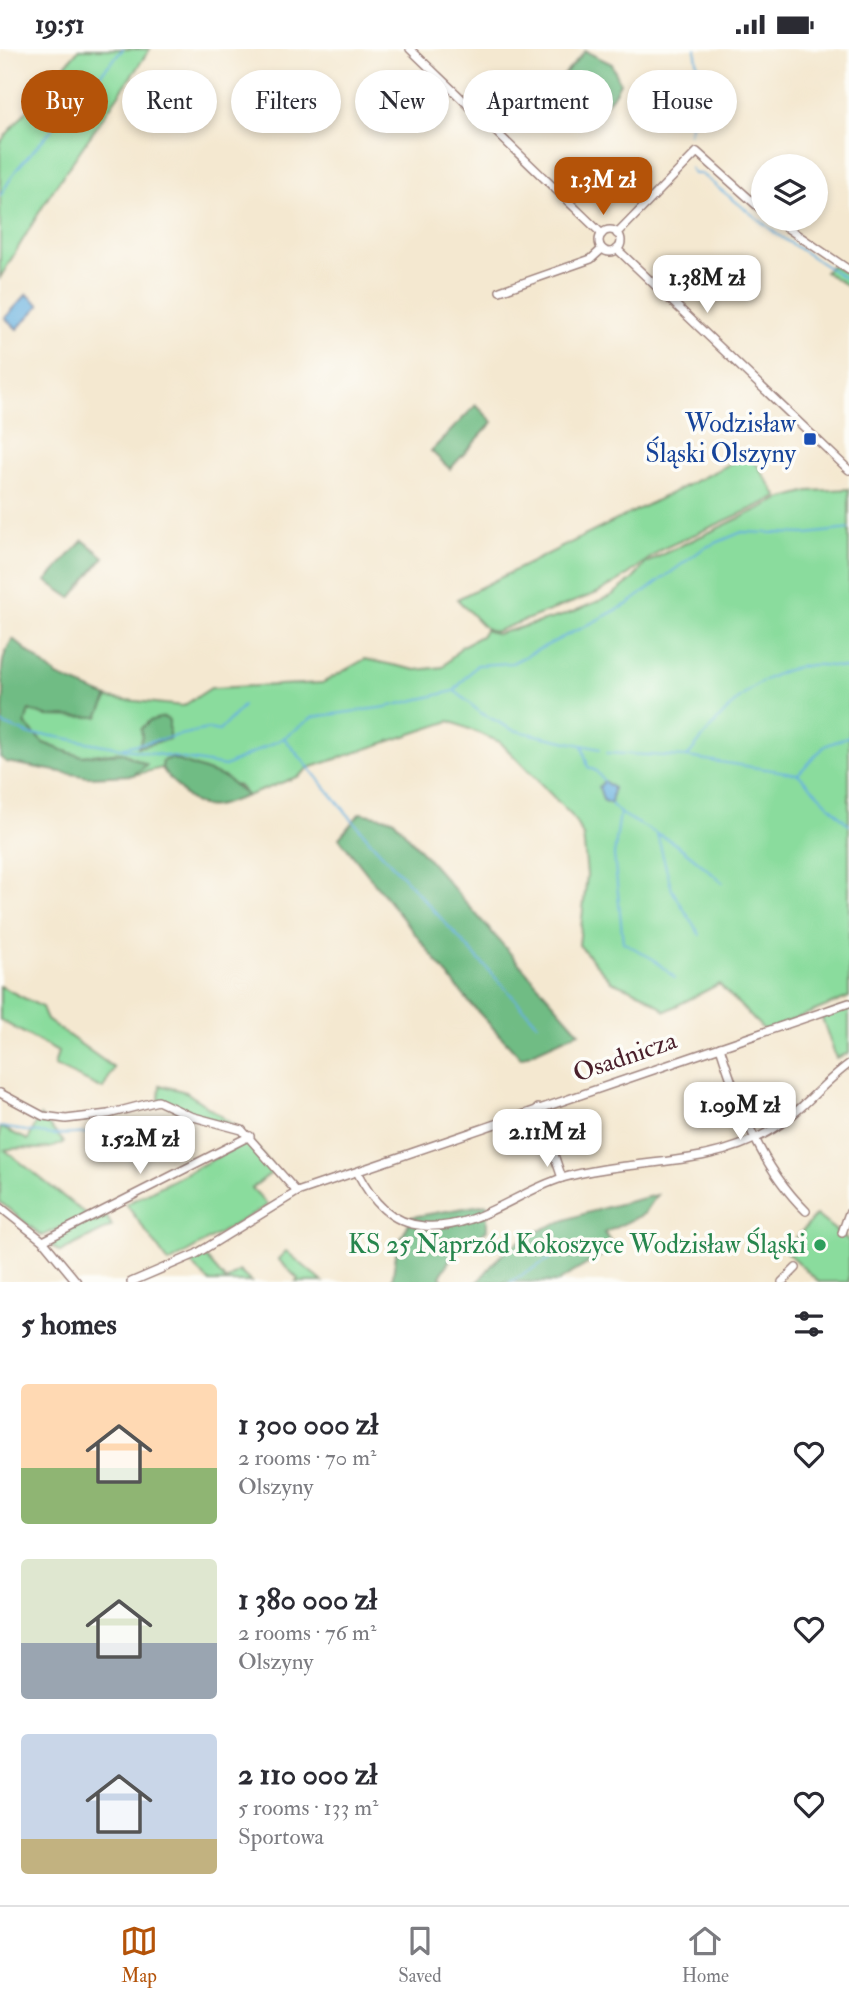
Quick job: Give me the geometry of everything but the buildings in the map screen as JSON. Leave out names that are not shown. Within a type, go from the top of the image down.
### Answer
[{"type":"street","points":[[410,49],[602,234]]},
{"type":"street","points":[[617,233],[697,152],[751,200]]},
{"type":"street","points":[[609,230],[617,233],[620,241],[617,249],[610,252],[602,249],[599,243],[602,234],[609,230]]},
{"type":"street","points":[[792,231],[849,270]]},
{"type":"street","points":[[500,291],[591,260],[602,249]]},
{"type":"street","points":[[617,249],[849,470]]},
{"type":"street","name":"Osadnicza","points":[[131,1282],[196,1254],[297,1192],[849,1003]]},
{"type":"street","points":[[720,1047],[754,1139],[770,1168],[806,1211]]},
{"type":"street","points":[[357,1172],[375,1203],[396,1218],[423,1226],[446,1226],[475,1217],[562,1178],[623,1165],[690,1160],[754,1139],[796,1114],[849,1064]]},
{"type":"street","points":[[0,1093],[43,1116],[66,1119],[107,1114],[158,1101],[190,1116],[242,1130],[297,1192]]},
{"type":"street","points":[[538,1108],[562,1178]]},
{"type":"street","points":[[43,1241],[250,1136]]},
{"type":"street","points":[[0,1207],[43,1241],[78,1282]]},
{"type":"street","points":[[842,1233],[849,1213]]},
{"type":"street","points":[[782,1282],[796,1268]]},
{"type":"green space","points":[[79,49],[150,49],[136,70],[122,70],[122,90],[108,110],[108,70],[61,70]]},
{"type":"green space","points":[[585,51],[612,64],[620,83],[613,95],[613,70],[568,70]]},
{"type":"green space","points":[[21,117],[21,133],[92,133],[49,196],[0,278],[0,142]]},
{"type":"green space","points":[[832,265],[849,275],[849,287],[825,272]]},
{"type":"green space","points":[[476,405],[493,422],[450,469],[431,451]]},
{"type":"green space","points":[[750,454],[778,497],[662,549],[625,577],[597,593],[494,632],[485,628],[457,599]]},
{"type":"green space","points":[[849,489],[849,997],[765,1031],[719,984],[666,1011],[643,994],[611,981],[579,945],[587,875],[583,835],[572,816],[500,742],[450,721],[309,768],[299,776],[247,796],[239,786],[171,758],[163,761],[162,768],[133,775],[146,764],[121,752],[82,756],[70,753],[43,743],[25,724],[29,710],[46,716],[56,715],[107,698],[183,706],[211,688],[322,683],[365,659],[416,670],[443,667],[462,646],[481,636],[485,630],[497,634],[565,615],[611,596],[633,579],[645,564],[780,499],[809,491]]},
{"type":"green space","points":[[83,540],[104,557],[71,598],[46,581]]},
{"type":"green space","points":[[13,639],[57,676],[108,697],[98,717],[46,716],[29,710],[25,724],[43,743],[82,756],[123,753],[147,765],[133,775],[88,777],[6,762],[0,757],[4,691],[2,663]]},
{"type":"green space","points":[[163,717],[169,720],[169,739],[138,747],[142,738],[141,729],[149,721]]},
{"type":"green space","points":[[171,758],[226,778],[247,796],[211,807],[196,803],[180,790],[162,768],[163,761]]},
{"type":"green space","points":[[360,813],[393,819],[579,1032],[521,1058],[469,1002],[339,838]]},
{"type":"green space","points":[[0,986],[42,1007],[47,1020],[114,1068],[103,1089],[54,1066],[58,1052],[0,1020]]},
{"type":"green space","points":[[849,1005],[849,1053],[836,1058],[821,1015]]},
{"type":"green space","points":[[160,1085],[186,1092],[236,1127],[195,1115],[159,1100]]},
{"type":"green space","points":[[40,1116],[64,1142],[42,1149],[5,1150],[88,1216],[42,1236],[0,1202],[0,1127],[28,1140]]},
{"type":"green space","points":[[250,1140],[275,1170],[252,1188],[268,1205],[169,1263],[126,1204]]},
{"type":"green space","points":[[657,1195],[644,1214],[604,1233],[616,1247],[557,1282],[477,1282],[497,1259],[526,1237],[562,1221]]},
{"type":"green space","points":[[487,1204],[487,1230],[453,1254],[440,1277],[444,1282],[392,1282],[397,1247],[412,1217]]},
{"type":"green space","points":[[105,1214],[112,1226],[60,1252],[48,1243],[49,1239]]},
{"type":"green space","name":"KS 25 Naprzód Kokoszyce Wodzisław Śląski","points":[[816,1215],[849,1241],[849,1282],[819,1282],[785,1251]]},
{"type":"green space","points":[[286,1251],[323,1282],[296,1282],[298,1279],[278,1259]]},
{"type":"green space","points":[[202,1253],[226,1281],[239,1271],[251,1282],[210,1282],[188,1261]]},
{"type":"water","points":[[27,294],[40,305],[17,329],[5,318]]},
{"type":"water","points":[[604,781],[613,788],[611,804],[603,800],[599,787]]},
{"type":"waterway","points":[[0,196],[16,170],[123,49]]},
{"type":"waterway","points":[[689,134],[700,78],[695,49]]},
{"type":"waterway","points":[[690,168],[694,174],[701,174],[778,235],[849,281]]},
{"type":"waterway","points":[[578,630],[628,604],[704,548],[742,532],[807,534],[849,529]]},
{"type":"waterway","points":[[0,723],[31,735],[46,735],[225,766],[282,739],[313,717],[386,707],[454,691],[477,665],[512,663],[577,630]]},
{"type":"waterway","points":[[607,753],[687,757],[712,726],[740,698],[773,676],[811,665],[849,669]]},
{"type":"waterway","points":[[455,691],[481,713],[513,730],[600,749]]},
{"type":"waterway","points":[[124,747],[208,729],[219,731],[243,706]]},
{"type":"waterway","points":[[687,757],[798,774],[825,746],[849,736]]},
{"type":"waterway","points":[[284,738],[371,842],[537,1023]]},
{"type":"waterway","points":[[582,745],[588,767],[596,771],[604,781]]},
{"type":"waterway","points":[[798,774],[849,825]]},
{"type":"waterway","points":[[611,804],[620,813],[614,855],[623,942],[653,959],[675,978]]},
{"type":"waterway","points":[[621,814],[657,834],[672,890],[700,935]]},
{"type":"waterway","points":[[657,834],[682,848],[723,883]]},
{"type":"waterway","points":[[0,1127],[53,1135],[115,1132],[137,1141]]},
{"type":"waterway","points":[[510,1282],[563,1251]]},
{"type":"place","name":"Wodzisław Śląski Olszyny","points":[[810,439]]},
{"type":"place","name":"KS 25 Naprzód Kokoszyce Wodzisław Śląski","points":[[820,1245]]}]
